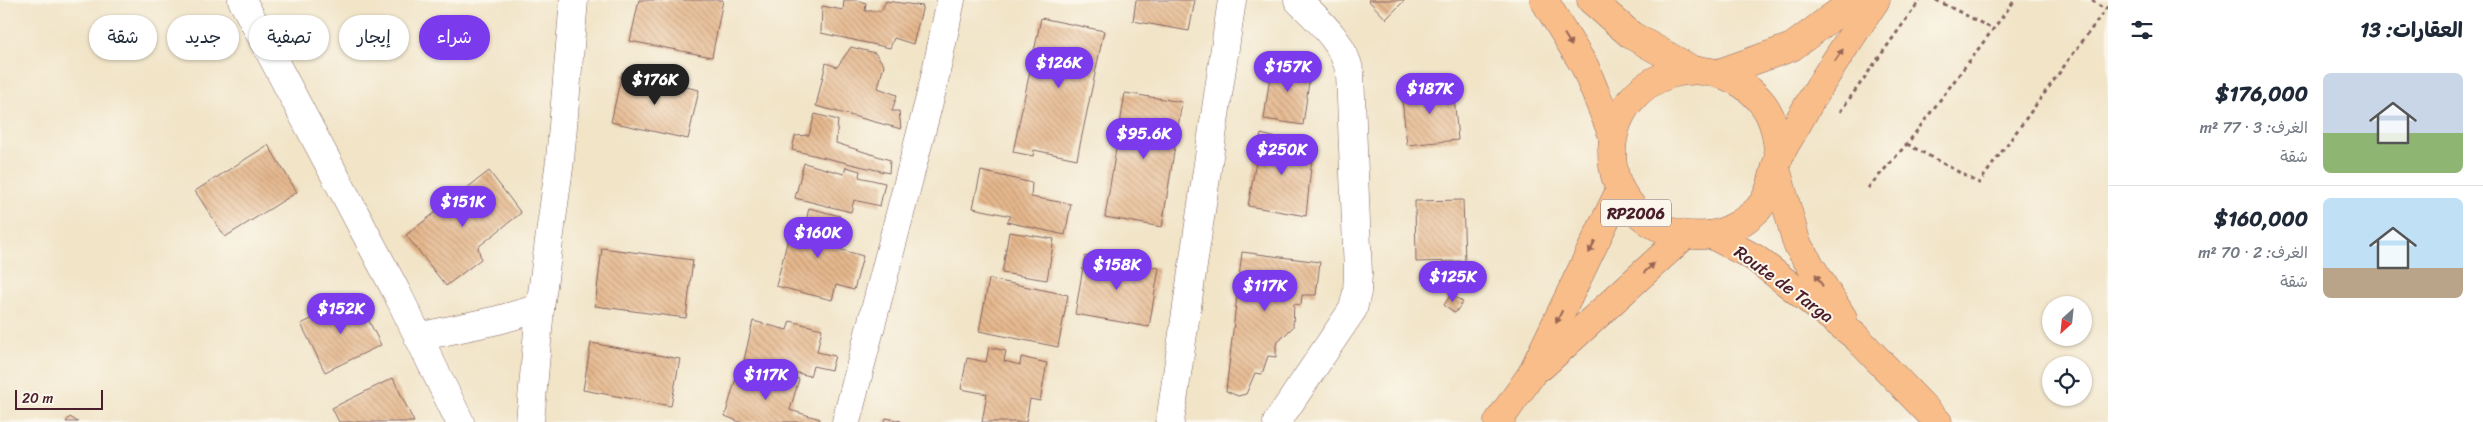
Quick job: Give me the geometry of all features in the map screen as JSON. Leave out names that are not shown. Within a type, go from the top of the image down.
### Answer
[{"type":"main road","name":"RP2006","points":[[1544,0],[1585,67],[1612,136],[1612,164],[1620,190],[1636,213],[1658,228],[1684,236],[1712,235],[1738,225],[1759,208],[1773,185],[1778,163],[1776,130],[1763,105],[1744,85],[1719,73],[1691,69],[1664,75],[1640,90],[1622,111],[1612,136]]},
{"type":"main road","name":"RP2006","points":[[1591,0],[1631,35],[1691,69]]},
{"type":"main road","points":[[1719,73],[1792,48],[1855,0]]},
{"type":"main road","points":[[1778,163],[1820,83],[1876,0]]},
{"type":"main road","name":"Route de Targa","points":[[1778,163],[1797,244],[1855,336]]},
{"type":"main road","points":[[1498,422],[1531,375],[1620,190]]},
{"type":"main road","name":"Route de Targa","points":[[1712,235],[1755,258],[1855,336],[1938,422]]},
{"type":"main road","points":[[1531,375],[1684,236]]},
{"type":"street","points":[[242,0],[418,337],[460,422]]},
{"type":"street","points":[[530,422],[540,308],[560,160],[574,0]]},
{"type":"street","points":[[846,422],[933,86],[951,0]]},
{"type":"street","points":[[1170,422],[1232,0]]},
{"type":"street","points":[[1277,422],[1353,309],[1358,273],[1350,73],[1346,55],[1333,36],[1298,0]]},
{"type":"street","points":[[418,337],[498,320],[540,308]]},
{"type":"path","points":[[1839,113],[1920,0]]},
{"type":"path","points":[[1936,0],[1993,29]]},
{"type":"path","points":[[1868,188],[1907,144],[2015,0]]},
{"type":"path","points":[[1907,144],[1979,183],[2107,8],[2092,0]]},
{"type":"building","points":[[639,0],[723,0],[712,57],[630,41]]},
{"type":"building","points":[[844,0],[856,0],[866,3],[865,11],[881,11],[886,1],[923,6],[913,44],[894,38],[890,48],[821,33],[822,6],[843,10]]},
{"type":"building","points":[[1136,0],[1195,0],[1189,31],[1133,21]]},
{"type":"building","points":[[1368,0],[1405,0],[1386,19]]},
{"type":"building","points":[[1041,18],[1104,31],[1077,159],[1034,150],[1033,156],[1013,152]]},
{"type":"building","points":[[851,47],[875,53],[884,65],[878,88],[897,95],[892,111],[899,111],[901,129],[816,106],[826,63],[837,67]]},
{"type":"building","points":[[1272,61],[1311,67],[1303,125],[1264,119]]},
{"type":"building","points":[[622,72],[699,90],[688,139],[611,122]]},
{"type":"building","points":[[1453,85],[1458,140],[1407,145],[1401,90]]},
{"type":"building","points":[[1125,93],[1182,102],[1162,227],[1105,217]]},
{"type":"building","points":[[815,114],[838,120],[836,143],[890,160],[889,173],[792,150],[795,136],[809,135]]},
{"type":"building","points":[[1261,134],[1313,147],[1306,216],[1248,206]]},
{"type":"building","points":[[268,145],[297,192],[225,237],[195,191]]},
{"type":"building","points":[[804,163],[844,174],[846,167],[860,171],[859,177],[885,183],[880,206],[854,200],[851,212],[795,198]]},
{"type":"building","points":[[489,171],[521,213],[478,247],[481,259],[446,286],[406,235]]},
{"type":"building","points":[[981,171],[1032,183],[1031,197],[1071,204],[1065,235],[1007,222],[1011,216],[973,208]]},
{"type":"building","points":[[1463,200],[1465,261],[1416,262],[1415,201]]},
{"type":"building","points":[[809,208],[840,216],[832,247],[863,256],[854,290],[836,285],[832,300],[776,286],[791,227],[804,230]]},
{"type":"building","points":[[1009,232],[1054,239],[1047,280],[1002,273]]},
{"type":"building","points":[[602,248],[693,260],[686,318],[595,306]]},
{"type":"building","points":[[1242,252],[1320,262],[1316,295],[1302,295],[1301,305],[1294,304],[1293,327],[1276,344],[1276,357],[1268,356],[1262,374],[1255,373],[1246,394],[1238,396],[1226,391]]},
{"type":"building","points":[[1085,256],[1159,268],[1149,327],[1075,314]]},
{"type":"building","points":[[989,279],[1068,295],[1058,347],[979,331]]},
{"type":"building","points":[[1451,294],[1463,302],[1455,313],[1444,305]]},
{"type":"building","points":[[357,297],[381,345],[325,372],[301,324]]},
{"type":"building","points":[[753,321],[787,330],[790,321],[822,329],[817,352],[835,356],[831,370],[813,366],[810,376],[744,360]]},
{"type":"building","points":[[591,343],[680,359],[671,406],[583,390]]},
{"type":"building","points":[[989,347],[1006,351],[1004,361],[1020,365],[1021,357],[1047,363],[1040,401],[1030,399],[1026,422],[982,422],[987,394],[961,389],[967,358],[986,362]]},
{"type":"building","points":[[768,370],[799,379],[790,410],[820,419],[819,422],[740,422],[725,416],[736,378],[763,386]]},
{"type":"building","points":[[393,378],[414,422],[339,422],[332,408]]},
{"type":"building","points":[[70,417],[78,422],[66,422]]},
{"type":"building","points":[[886,418],[901,421],[901,422],[885,422]]}]
